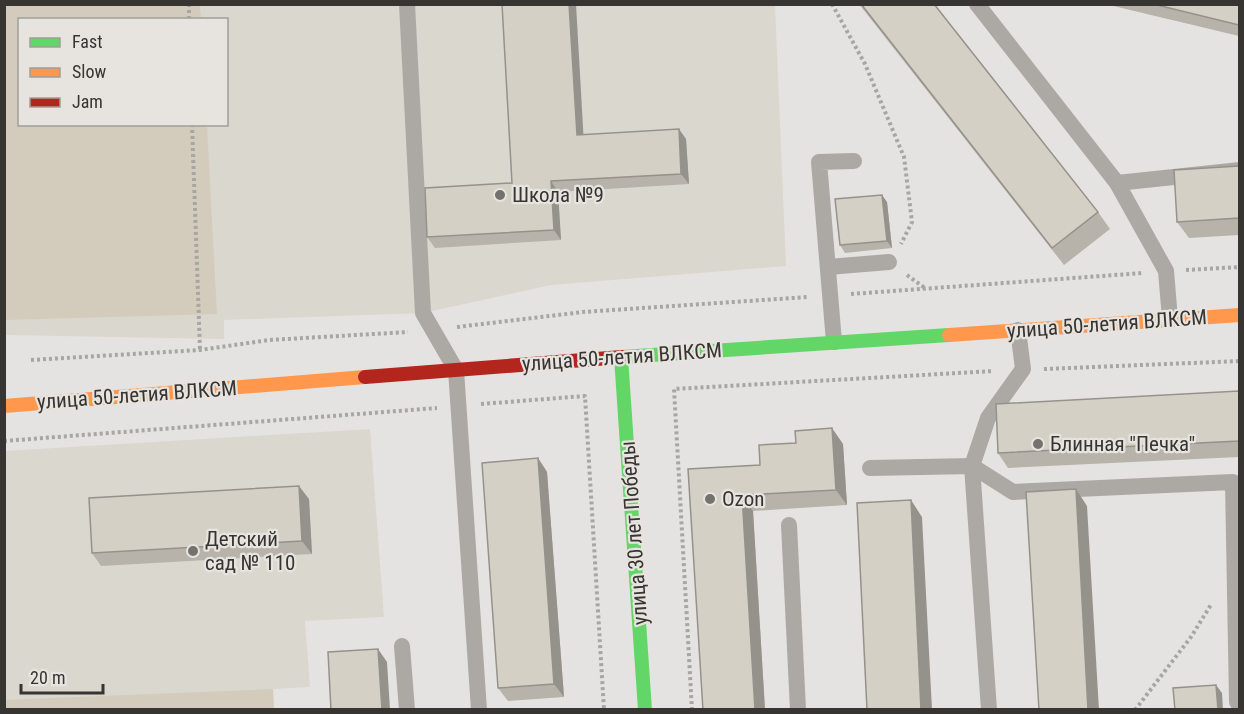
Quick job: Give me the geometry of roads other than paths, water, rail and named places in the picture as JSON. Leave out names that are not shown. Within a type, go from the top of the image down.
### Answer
[{"type":"main road","name":"улица 50-летия ВЛКСМ","points":[[5,405],[621,357],[1239,315]]},
{"type":"main road","name":"улица 30 лет Победы","points":[[621,357],[645,710]]},
{"type":"lane","points":[[407,4],[423,313],[456,370],[479,710]]},
{"type":"lane","points":[[977,4],[1117,183],[1166,271],[1170,319]]},
{"type":"lane","points":[[834,342],[819,162],[854,161]]},
{"type":"lane","points":[[1117,183],[1239,170]]},
{"type":"lane","points":[[828,267],[889,262]]},
{"type":"lane","points":[[989,710],[972,466],[988,418],[1023,369],[1018,330]]},
{"type":"lane","points":[[870,468],[972,466],[1013,492],[1233,482],[1237,702]]},
{"type":"lane","points":[[789,525],[798,710]]},
{"type":"lane","points":[[402,646],[407,710]]},
{"type":"place","name":"Школа №9","points":[[500,195]]},
{"type":"place","name":"Блинная \"Печка\"","points":[[1038,444]]},
{"type":"place","name":"Ozon","points":[[710,499]]},
{"type":"place","name":"Детский сад № 110","points":[[193,551]]}]
